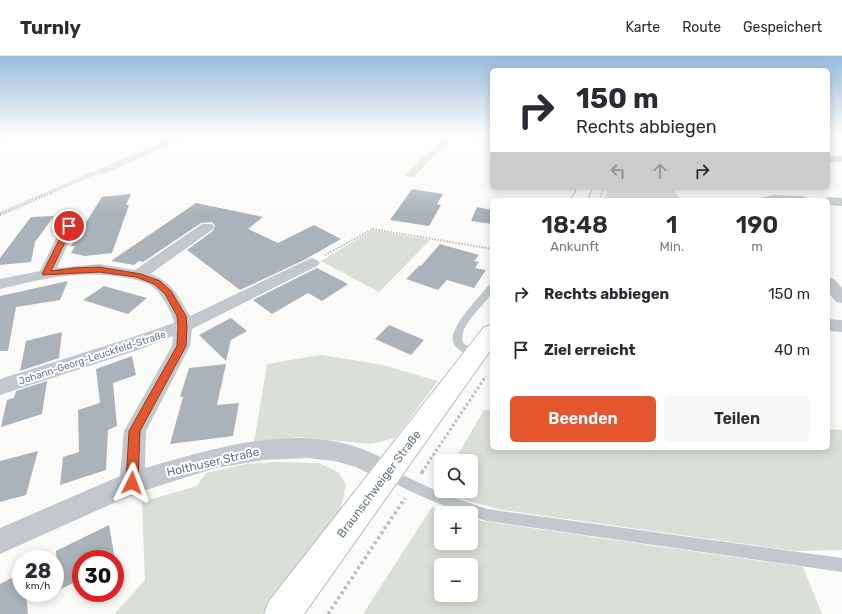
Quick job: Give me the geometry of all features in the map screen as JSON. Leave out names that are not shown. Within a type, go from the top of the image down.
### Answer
[{"type":"main road","name":"Braunschweiger Straße","points":[[282,614],[490,335]]},
{"type":"street","points":[[830,201],[842,202]]},
{"type":"street","points":[[46,274],[69,226]]},
{"type":"street","points":[[138,275],[207,227]]},
{"type":"street","name":"Johann-Georg-Leuckfeld-Straße","points":[[0,387],[132,345],[183,326],[312,263]]},
{"type":"street","points":[[0,284],[46,274],[74,270],[99,269],[138,275],[157,282],[168,293],[182,316],[183,326],[181,346],[135,431],[132,483]]},
{"type":"street","points":[[830,284],[842,298]]},
{"type":"street","points":[[830,325],[842,326]]},
{"type":"street","name":"Holthuser Straße","points":[[0,541],[132,483],[216,458],[264,450],[307,448],[335,451],[362,458],[387,472]]},
{"type":"lane","points":[[476,354],[461,346],[458,342],[457,336],[464,322],[490,289]]},
{"type":"lane","points":[[387,472],[412,486],[458,506],[487,515],[842,565]]},
{"type":"path","points":[[0,215],[123,161]]},
{"type":"path","points":[[312,263],[373,228],[490,249]]},
{"type":"shaded area","points":[[118,161],[121,161],[0,214],[0,212]]},
{"type":"shaded area","points":[[126,161],[133,161],[104,174],[99,173]]},
{"type":"shaded area","points":[[420,161],[430,161],[414,177],[405,176]]},
{"type":"shaded area","points":[[608,190],[674,190],[680,198],[605,198]]},
{"type":"shaded area","points":[[373,230],[430,240],[379,292],[321,261]]},
{"type":"shaded area","points":[[321,355],[379,364],[438,381],[395,438],[371,444],[297,437],[254,442],[267,364]]},
{"type":"shaded area","points":[[484,410],[490,410],[490,450],[830,450],[830,429],[842,430],[842,550],[796,551],[503,510],[456,498],[478,498],[478,454],[458,454]]},
{"type":"shaded area","points":[[274,462],[319,463],[338,472],[346,485],[340,511],[262,614],[114,614],[145,580],[142,502],[197,486],[206,473],[246,464]]},
{"type":"shaded area","points":[[432,507],[434,508],[434,550],[478,550],[478,520],[803,567],[822,614],[363,614]]},
{"type":"building","points":[[412,189],[443,194],[437,204],[441,205],[429,226],[390,220]]},
{"type":"building","points":[[131,194],[126,205],[129,205],[112,253],[85,256],[71,253],[75,246],[71,246],[102,197]]},
{"type":"building","points":[[196,203],[263,217],[248,229],[278,243],[314,225],[341,239],[304,260],[240,290],[187,250],[213,231],[215,226],[212,222],[201,223],[143,262],[139,261],[134,265],[111,261]]},
{"type":"building","points":[[477,207],[490,210],[490,224],[471,221]]},
{"type":"building","points":[[54,216],[35,242],[31,262],[0,265],[0,258],[31,217]]},
{"type":"building","points":[[440,244],[479,255],[474,261],[479,262],[475,268],[486,270],[474,288],[447,280],[438,290],[406,279],[420,265],[421,266]]},
{"type":"building","points":[[317,268],[348,284],[322,301],[308,293],[272,314],[253,300]]},
{"type":"building","points":[[68,281],[60,300],[16,307],[8,351],[0,351],[0,296]]},
{"type":"building","points":[[104,286],[147,298],[128,314],[83,300]]},
{"type":"building","points":[[231,318],[247,331],[231,340],[226,361],[199,335]]},
{"type":"building","points":[[389,325],[424,340],[411,355],[375,339]]},
{"type":"building","points":[[62,332],[59,358],[20,371],[26,341]]},
{"type":"building","points":[[132,356],[136,375],[113,383],[117,426],[108,430],[106,470],[60,485],[63,457],[79,452],[78,410],[100,403],[96,369]]},
{"type":"building","points":[[226,364],[217,405],[239,403],[233,436],[170,444],[183,397],[180,397],[189,368]]},
{"type":"building","points":[[47,381],[42,414],[1,427],[7,400],[14,398],[16,391]]},
{"type":"building","points":[[38,451],[26,495],[0,502],[0,461]]},
{"type":"building","points":[[109,525],[113,550],[72,550],[72,584],[64,588],[64,550],[58,550]]},
{"type":"building","points":[[12,578],[12,602],[27,602],[28,614],[0,614],[0,584]]},
{"type":"route","points":[[69,226],[46,274],[74,270],[99,269],[138,275],[157,282],[168,293],[182,316],[183,326],[181,346],[135,431],[132,483]]}]
